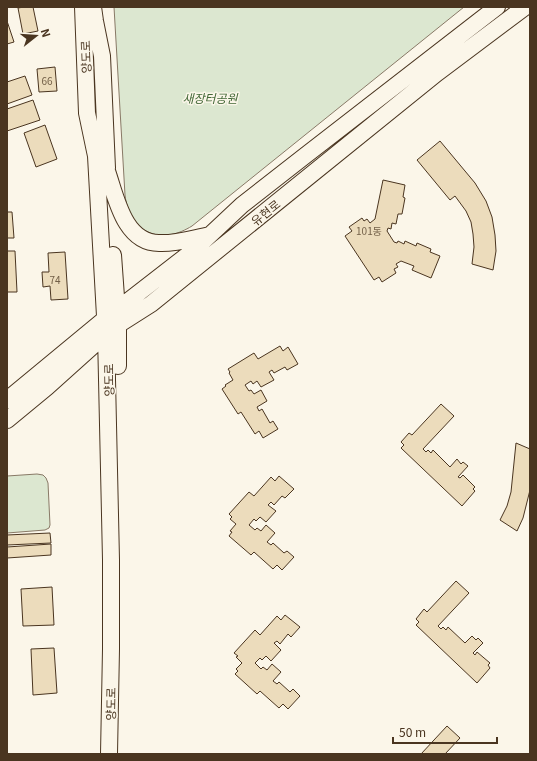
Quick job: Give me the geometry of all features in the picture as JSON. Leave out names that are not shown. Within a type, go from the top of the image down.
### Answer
[{"type":"street","name":"양도로","points":[[83,7],[87,113],[96,156],[112,322],[111,649],[109,754]]},
{"type":"street","name":"양도로","points":[[93,7],[102,56],[107,171],[112,322],[118,754]]},
{"type":"street","name":"유현로","points":[[7,420],[47,387],[112,322],[194,250],[242,205],[497,7]]},
{"type":"street","name":"유현로","points":[[7,400],[112,322],[151,304],[437,73],[525,7]]},
{"type":"street","points":[[107,171],[122,215],[128,226],[142,239],[158,243],[210,235]]},
{"type":"green space","name":"새장터공원","points":[[114,7],[464,7],[192,226],[171,235],[159,235],[145,230],[136,224],[126,202]]},
{"type":"green space","points":[[43,475],[48,483],[49,528],[45,530],[7,533],[7,476]]},
{"type":"building","points":[[33,7],[38,31],[23,34],[18,8]]},
{"type":"building","points":[[7,21],[14,42],[7,44]]},
{"type":"building","points":[[55,67],[57,91],[39,92],[37,69]]},
{"type":"building","points":[[25,76],[32,95],[7,104],[7,82]]},
{"type":"building","points":[[33,100],[40,120],[7,131],[7,109]]},
{"type":"building","points":[[45,125],[57,159],[36,167],[24,133]]},
{"type":"building","points":[[440,141],[475,183],[486,201],[492,217],[495,235],[496,251],[493,270],[472,264],[474,247],[473,234],[471,222],[466,211],[455,196],[450,200],[417,160]]},
{"type":"building","points":[[383,180],[405,185],[403,197],[405,198],[402,214],[398,214],[396,224],[392,223],[391,229],[388,228],[387,231],[394,242],[397,243],[398,241],[404,244],[405,241],[416,246],[417,243],[431,249],[430,252],[440,256],[431,278],[412,270],[414,266],[401,261],[396,264],[398,267],[394,269],[396,273],[382,282],[379,277],[374,280],[345,236],[352,231],[349,227],[362,218],[364,221],[367,219],[370,223],[375,219]]},
{"type":"building","points":[[7,212],[12,212],[14,238],[7,238]]},
{"type":"building","points":[[7,251],[15,251],[17,292],[7,292]]},
{"type":"building","points":[[65,252],[68,299],[51,300],[50,286],[43,287],[42,272],[49,272],[48,253]]},
{"type":"building","points":[[280,346],[283,351],[288,347],[298,364],[287,370],[285,367],[274,373],[272,370],[269,372],[274,380],[261,387],[257,381],[253,384],[251,381],[245,385],[249,391],[251,390],[254,394],[261,390],[267,401],[257,407],[259,411],[262,409],[270,423],[273,421],[278,429],[263,438],[259,431],[255,434],[241,412],[238,414],[222,389],[233,380],[228,369],[254,353],[258,359]]},
{"type":"building","points":[[441,404],[454,416],[423,449],[426,452],[428,450],[431,453],[433,450],[450,467],[457,459],[461,464],[463,462],[468,466],[458,477],[460,478],[463,475],[475,487],[473,489],[475,491],[462,506],[401,448],[404,445],[401,442],[409,433],[412,435]]},
{"type":"building","points":[[516,443],[530,449],[530,490],[523,518],[517,531],[500,520],[507,506],[511,492]]},
{"type":"building","points":[[279,476],[294,489],[285,498],[282,496],[274,505],[271,502],[268,505],[276,511],[266,522],[260,517],[256,521],[254,519],[249,525],[255,530],[257,528],[261,531],[266,525],[275,533],[267,542],[271,545],[273,543],[284,553],[287,551],[294,557],[282,570],[277,565],[273,569],[254,552],[251,555],[229,536],[232,532],[230,531],[236,524],[230,519],[232,517],[229,514],[249,492],[254,496],[271,477],[275,481]]},
{"type":"building","points":[[50,533],[51,543],[7,545],[7,535]]},
{"type":"building","points":[[51,544],[51,555],[7,558],[7,547]]},
{"type":"building","points":[[456,581],[469,593],[438,626],[441,629],[443,627],[446,630],[448,627],[465,643],[472,636],[476,640],[478,638],[483,643],[473,653],[475,655],[477,652],[490,663],[488,665],[490,668],[477,683],[416,625],[419,622],[416,619],[424,609],[427,612]]},
{"type":"building","points":[[52,587],[54,625],[23,626],[21,589]]},
{"type":"building","points":[[285,615],[300,627],[291,637],[288,634],[280,644],[277,641],[274,643],[281,650],[271,661],[266,656],[262,660],[260,658],[255,663],[261,669],[263,667],[267,670],[272,664],[281,672],[273,681],[277,684],[279,682],[290,692],[293,689],[300,696],[288,709],[283,704],[279,708],[260,691],[257,694],[235,674],[238,671],[236,669],[242,663],[236,657],[238,656],[234,653],[255,630],[260,635],[277,616],[281,620]]},
{"type":"building","points":[[54,648],[57,693],[33,695],[31,649]]},
{"type":"building","points":[[447,726],[460,738],[445,754],[421,754]]}]
